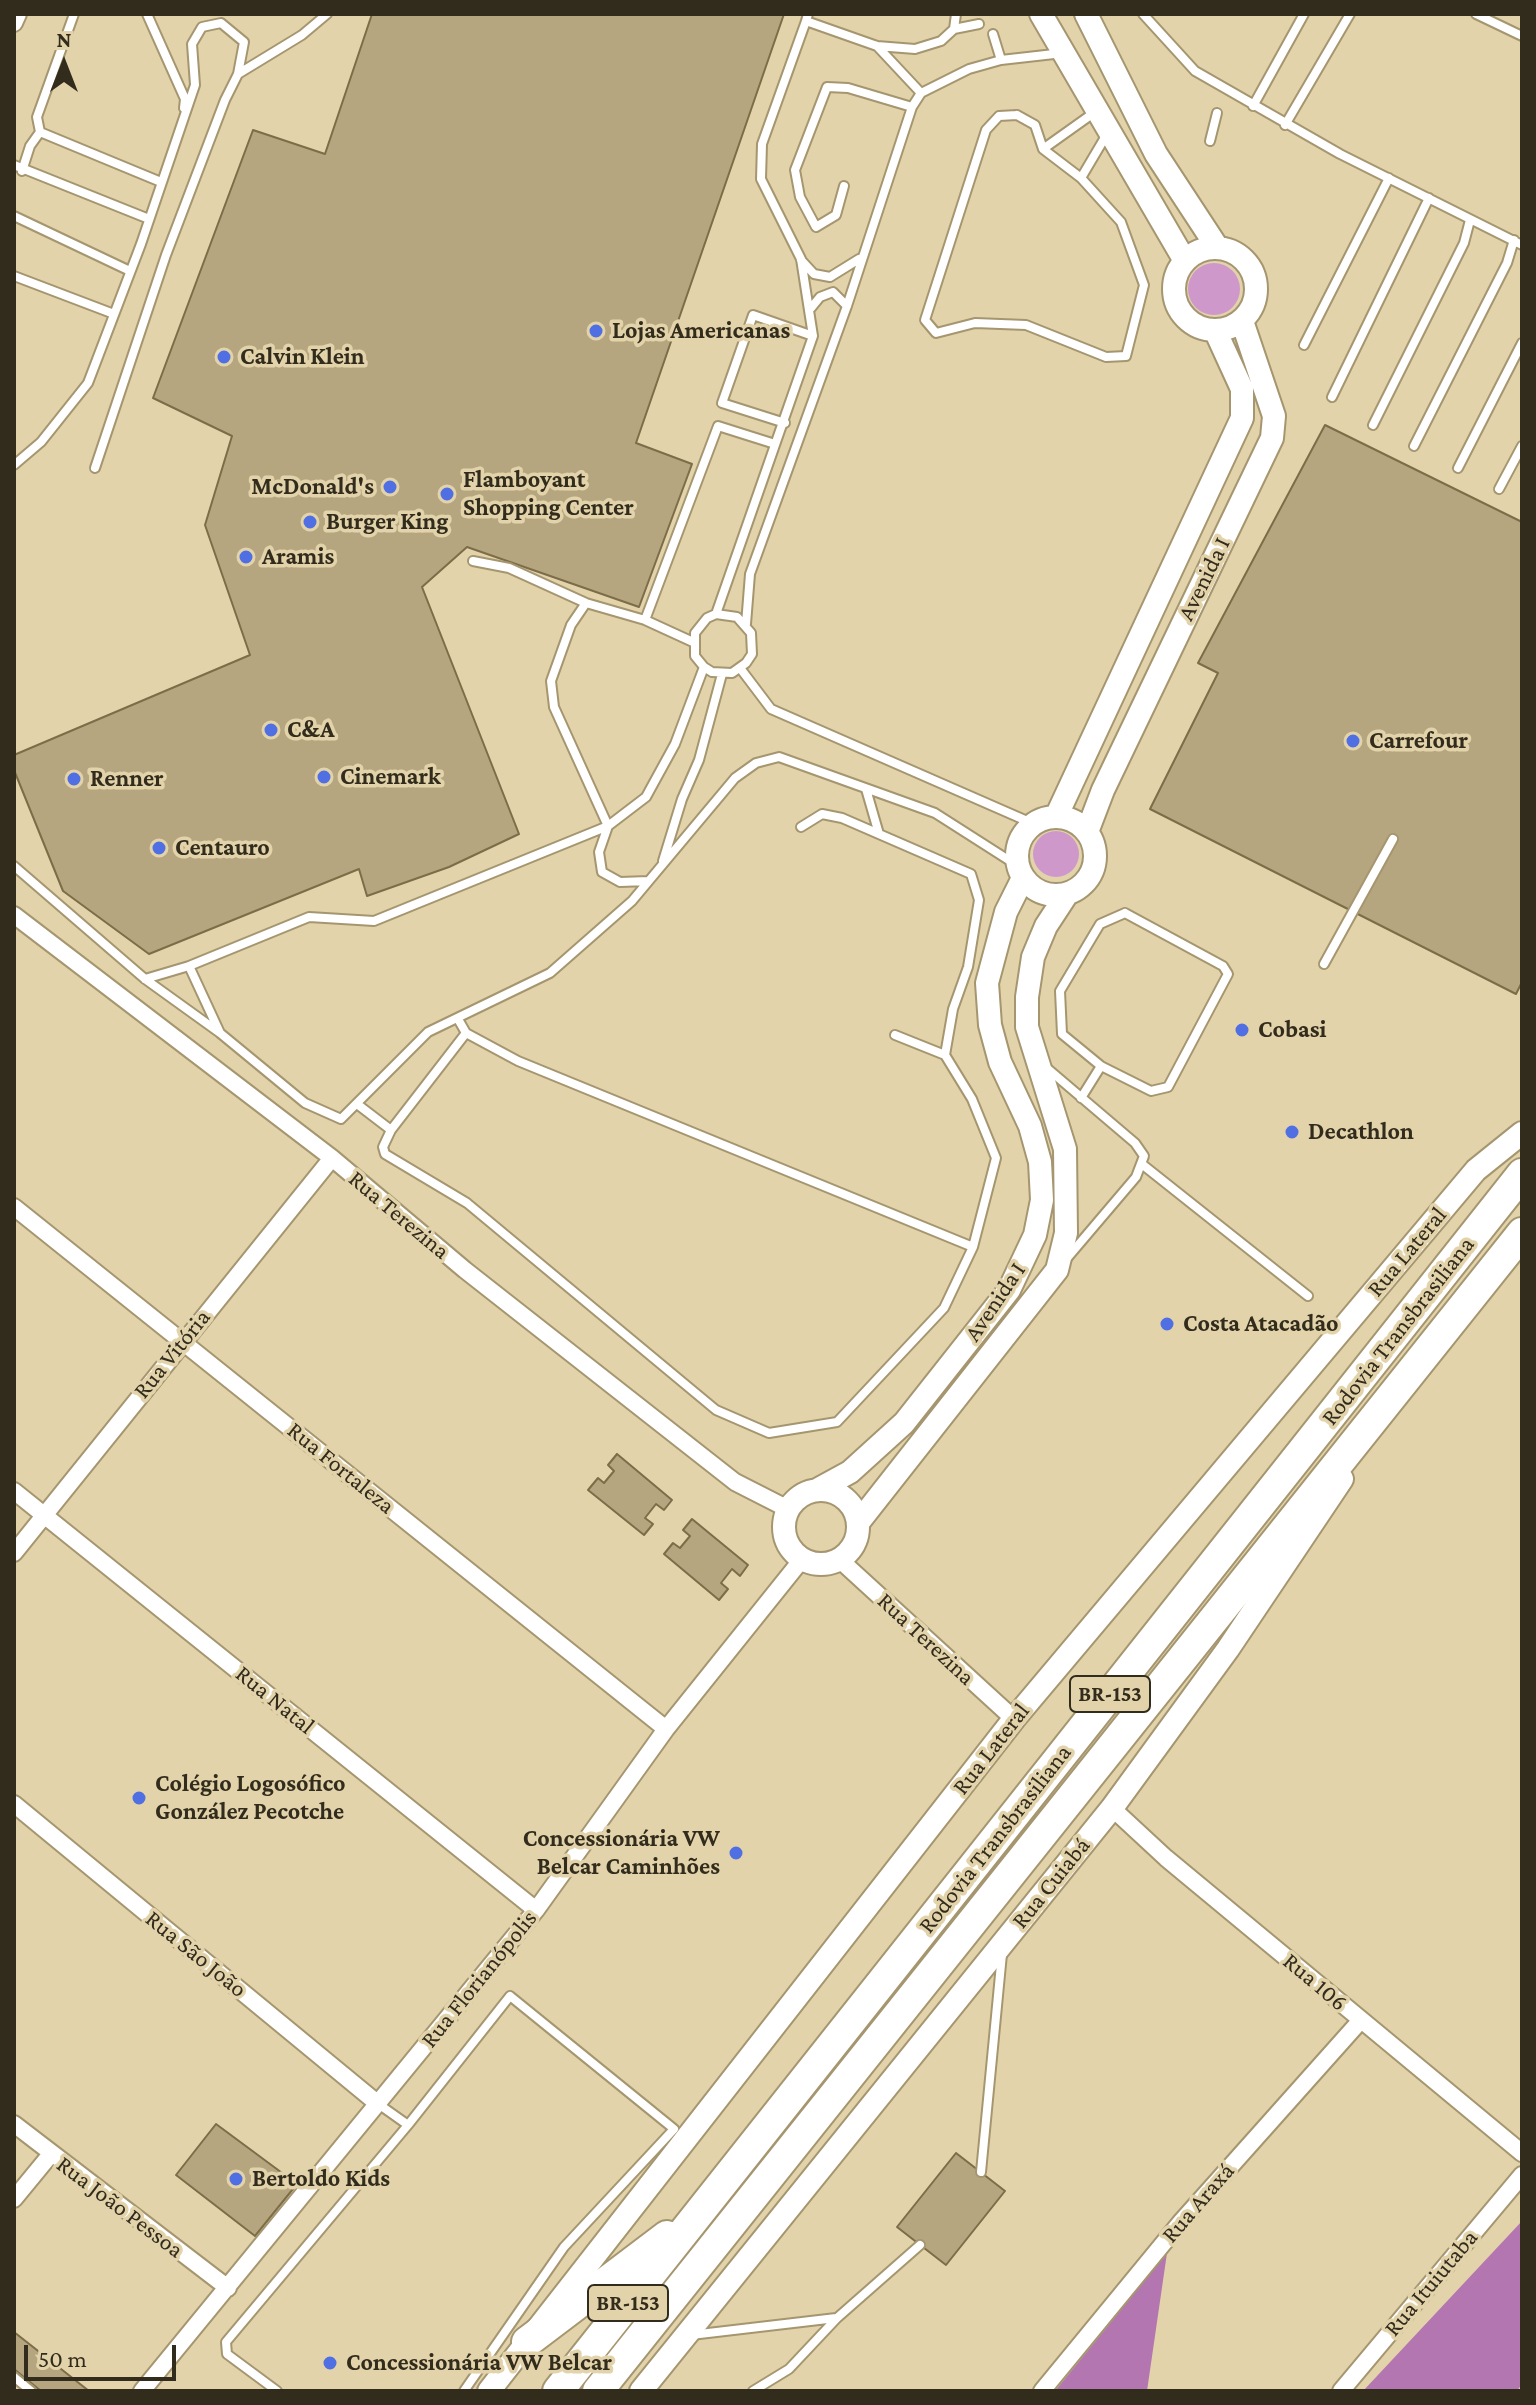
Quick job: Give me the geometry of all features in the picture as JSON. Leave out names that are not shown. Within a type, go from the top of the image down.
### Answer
[{"type":"highway","name":"Rodovia Transbrasiliana","points":[[558,2391],[1522,1174]]},
{"type":"highway","name":"Rodovia Transbrasiliana","points":[[598,2391],[1522,1233]]},
{"type":"highway","points":[[527,2342],[698,2214]]},
{"type":"street","points":[[14,23],[18,14]]},
{"type":"street","points":[[1041,14],[1185,261]]},
{"type":"street","points":[[1086,14],[1156,154],[1217,247]]},
{"type":"street","points":[[1217,247],[1243,258],[1256,283],[1252,310],[1242,321],[1215,330],[1191,322],[1176,302],[1176,276],[1185,261],[1203,249],[1217,247]]},
{"type":"street","name":"Avenida I","points":[[1087,832],[1103,790],[1272,438],[1274,416],[1242,321]]},
{"type":"street","name":"Avenida I","points":[[1056,817],[1242,418],[1242,389],[1215,330]]},
{"type":"street","points":[[1056,817],[1078,824],[1087,832],[1095,855],[1093,868],[1088,879],[1067,894],[1042,893],[1021,872],[1019,842],[1034,824],[1056,817]]},
{"type":"street","name":"Avenida I","points":[[817,1490],[850,1472],[904,1423],[1009,1290],[1035,1235],[1042,1200],[1040,1162],[1030,1126],[1000,1062],[990,1025],[987,983],[1006,912],[1021,872]]},
{"type":"street","name":"Avenida I","points":[[858,1523],[1057,1270],[1066,1233],[1065,1149],[1027,1027],[1033,957],[1046,926],[1067,894]]},
{"type":"street","name":"Rua Terezina","points":[[14,915],[332,1158],[465,1270],[735,1482],[788,1509]]},
{"type":"street","name":"Rua Lateral","points":[[489,2391],[1014,1719],[1476,1170],[1522,1133]]},
{"type":"street","name":"Rua Vitória","points":[[14,1553],[332,1158]]},
{"type":"street","name":"Rua Fortaleza","points":[[14,1207],[666,1729]]},
{"type":"street","name":"Rua Cuiabá","points":[[641,2391],[1112,1808],[1228,1649],[1428,1350]]},
{"type":"street","points":[[817,1490],[829,1491],[849,1502],[858,1523],[856,1542],[839,1559],[821,1563],[803,1558],[786,1536],[788,1509],[806,1493],[817,1490]]},
{"type":"street","name":"Rua Natal","points":[[14,1491],[536,1910]]},
{"type":"street","name":"Rua Florianópolis","points":[[142,2391],[536,1910],[666,1729],[803,1558]]},
{"type":"street","name":"Rua Terezina","points":[[839,1559],[1014,1719]]},
{"type":"street","name":"Rua São João","points":[[14,1804],[377,2103]]},
{"type":"street","name":"Rua 106","points":[[1112,1808],[1522,2153]]},
{"type":"street","name":"Rua Araxá","points":[[1042,2391],[1180,2223],[1361,2020]]},
{"type":"street","name":"Rua João Pessoa","points":[[14,2124],[228,2288]]},
{"type":"street","points":[[14,2199],[51,2154]]},
{"type":"street","name":"Rua Ituiutaba","points":[[1341,2391],[1522,2175]]},
{"type":"lane","points":[[74,14],[37,117],[40,132],[18,168],[149,219]]},
{"type":"lane","points":[[238,74],[290,43],[327,14]]},
{"type":"lane","points":[[954,29],[956,14]]},
{"type":"lane","points":[[1143,14],[1195,71],[1285,125],[1518,243],[1414,446]]},
{"type":"lane","points":[[1253,106],[1304,14]]},
{"type":"lane","points":[[1285,125],[1350,14]]},
{"type":"lane","points":[[1476,14],[1522,36]]},
{"type":"lane","points":[[144,15],[185,99],[180,132]]},
{"type":"lane","points":[[861,257],[846,270],[830,277],[814,274],[801,259],[761,179],[762,144],[807,18],[877,46],[928,47],[954,29],[979,24]]},
{"type":"lane","points":[[14,465],[41,442],[88,383],[195,85],[192,44],[202,27],[221,23],[244,42],[238,74],[225,100],[166,255],[95,468]]},
{"type":"lane","points":[[993,34],[1001,60]]},
{"type":"lane","points":[[877,46],[921,93]]},
{"type":"lane","points":[[801,259],[813,336],[716,614],[700,624],[693,642],[695,656],[704,667],[722,674],[740,668],[752,654],[753,643],[746,624],[750,574],[847,306],[912,107],[921,93],[969,69],[1001,60],[1063,53]]},
{"type":"lane","points":[[844,186],[836,215],[816,227],[800,197],[795,170],[827,87],[848,88],[912,107]]},
{"type":"lane","points":[[1043,149],[1096,111]]},
{"type":"lane","points":[[1210,141],[1217,113]]},
{"type":"lane","points":[[1017,115],[1035,125],[1043,149],[1081,178],[1121,222],[1144,285],[1126,356],[1106,357],[1026,325],[975,323],[936,333],[928,329],[925,320],[986,130],[999,116],[1017,115]]},
{"type":"lane","points":[[40,132],[161,182]]},
{"type":"lane","points":[[1081,178],[1108,133]]},
{"type":"lane","points":[[1304,345],[1389,178]]},
{"type":"lane","points":[[1332,397],[1429,198]]},
{"type":"lane","points":[[14,216],[130,271]]},
{"type":"lane","points":[[1373,425],[1464,243],[1470,220]]},
{"type":"lane","points":[[14,276],[114,314]]},
{"type":"lane","points":[[811,308],[820,297],[833,292],[847,306]]},
{"type":"lane","points":[[785,423],[722,403],[753,315],[813,336]]},
{"type":"lane","points":[[1458,468],[1522,343]]},
{"type":"lane","points":[[645,620],[718,426],[775,444]]},
{"type":"lane","points":[[1499,489],[1522,446]]},
{"type":"lane","points":[[473,561],[509,568],[586,603],[645,620],[693,642]]},
{"type":"lane","points":[[586,603],[571,625],[551,681],[554,707],[608,826],[599,852],[602,872],[620,882],[648,881]]},
{"type":"lane","points":[[716,614],[737,617],[746,624]]},
{"type":"lane","points":[[145,979],[189,966],[309,917],[374,921],[608,826],[646,797],[675,744],[704,667]]},
{"type":"lane","points":[[740,668],[771,709],[1034,824]]},
{"type":"lane","points":[[661,865],[682,799],[699,760],[722,674]]},
{"type":"lane","points":[[14,866],[145,979],[220,1033],[316,1110],[341,1119],[428,1032],[550,973],[632,901],[735,778],[756,763],[779,757],[935,813],[1021,872]]},
{"type":"lane","points":[[866,789],[879,834]]},
{"type":"lane","points":[[801,827],[822,814],[842,818],[971,874],[979,900],[968,967],[953,1009],[945,1055]]},
{"type":"lane","points":[[1324,964],[1393,839]]},
{"type":"lane","points":[[1125,913],[1223,966],[1228,974],[1168,1087],[1151,1091],[1101,1066],[1062,1034],[1060,991],[1100,924],[1125,913]]},
{"type":"lane","points":[[189,966],[220,1033]]},
{"type":"lane","points":[[458,1019],[466,1033],[518,1061],[973,1247]]},
{"type":"lane","points":[[466,1033],[391,1130],[383,1147],[385,1154],[467,1203],[716,1410],[769,1433],[837,1422],[944,1308],[973,1247],[996,1158],[972,1099],[945,1055],[895,1035]]},
{"type":"lane","points":[[1038,1062],[1135,1143],[1144,1156],[1143,1165],[1057,1270]]},
{"type":"lane","points":[[1081,1098],[1101,1066]]},
{"type":"lane","points":[[357,1104],[391,1130]]},
{"type":"lane","points":[[1143,1165],[1308,1296]]},
{"type":"lane","points":[[981,2172],[1002,1943]]},
{"type":"lane","points":[[277,2391],[227,2354],[226,2342],[408,2125],[510,1996],[674,2129],[564,2247],[464,2391]]},
{"type":"lane","points":[[377,2103],[408,2125]]},
{"type":"lane","points":[[753,2391],[789,2369],[837,2318],[920,2245]]},
{"type":"lane","points":[[686,2336],[837,2318]]},
{"type":"lane","points":[[14,2377],[31,2391]]},
{"type":"shaded area","points":[[1214,263],[1233,270],[1240,289],[1233,308],[1214,315],[1195,308],[1188,289],[1195,270]]},
{"type":"shaded area","points":[[1056,831],[1073,837],[1079,854],[1073,871],[1056,877],[1039,871],[1033,854],[1039,837]]},
{"type":"shaded area","points":[[1522,2221],[1522,2384],[1517,2391],[1363,2391]]},
{"type":"shaded area","points":[[1167,2253],[1147,2391],[1055,2391]]},
{"type":"building","name":"Flamboyant Shopping Center","points":[[372,14],[784,14],[636,443],[692,464],[639,607],[467,547],[422,587],[519,834],[449,867],[367,896],[359,869],[149,954],[63,891],[14,770],[14,755],[250,655],[205,525],[232,436],[153,398],[253,130],[325,154]]},
{"type":"building","name":"Carrefour","points":[[1325,425],[1522,522],[1522,982],[1516,994],[1150,809],[1218,673],[1198,663]]},
{"type":"building","points":[[617,1454],[672,1500],[664,1510],[656,1504],[645,1518],[653,1524],[644,1535],[588,1490],[598,1478],[604,1483],[614,1471],[608,1465]]},
{"type":"building","points":[[692,1519],[748,1565],[740,1576],[732,1569],[721,1583],[728,1589],[719,1600],[664,1554],[673,1543],[680,1548],[690,1536],[683,1530]]},
{"type":"building","name":"Bertoldo Kids","points":[[216,2124],[297,2184],[255,2236],[176,2175]]},
{"type":"building","points":[[956,2153],[1005,2191],[946,2265],[897,2227]]},
{"type":"building","points":[[14,2332],[89,2391],[41,2391],[14,2369]]},
{"type":"place","name":"Lojas Americanas","points":[[596,331]]},
{"type":"place","name":"Calvin Klein","points":[[224,357]]},
{"type":"place","name":"McDonald's","points":[[390,487]]},
{"type":"place","name":"Flamboyant Shopping Center","points":[[447,494]]},
{"type":"place","name":"Burger King","points":[[310,522]]},
{"type":"place","name":"Aramis","points":[[246,557]]},
{"type":"place","name":"C&A","points":[[271,730]]},
{"type":"place","name":"Carrefour","points":[[1353,741]]},
{"type":"place","name":"Cinemark","points":[[324,777]]},
{"type":"place","name":"Renner","points":[[74,779]]},
{"type":"place","name":"Centauro","points":[[159,848]]},
{"type":"place","name":"Cobasi","points":[[1242,1030]]},
{"type":"place","name":"Decathlon","points":[[1292,1132]]},
{"type":"place","name":"Costa Atacadão","points":[[1167,1324]]},
{"type":"place","name":"Colégio Logosófico González Pecotche","points":[[139,1798]]},
{"type":"place","name":"Concessionária VW Belcar Caminhões","points":[[736,1853]]},
{"type":"place","name":"Bertoldo Kids","points":[[236,2179]]},
{"type":"place","name":"Concessionária VW Belcar","points":[[330,2363]]}]
